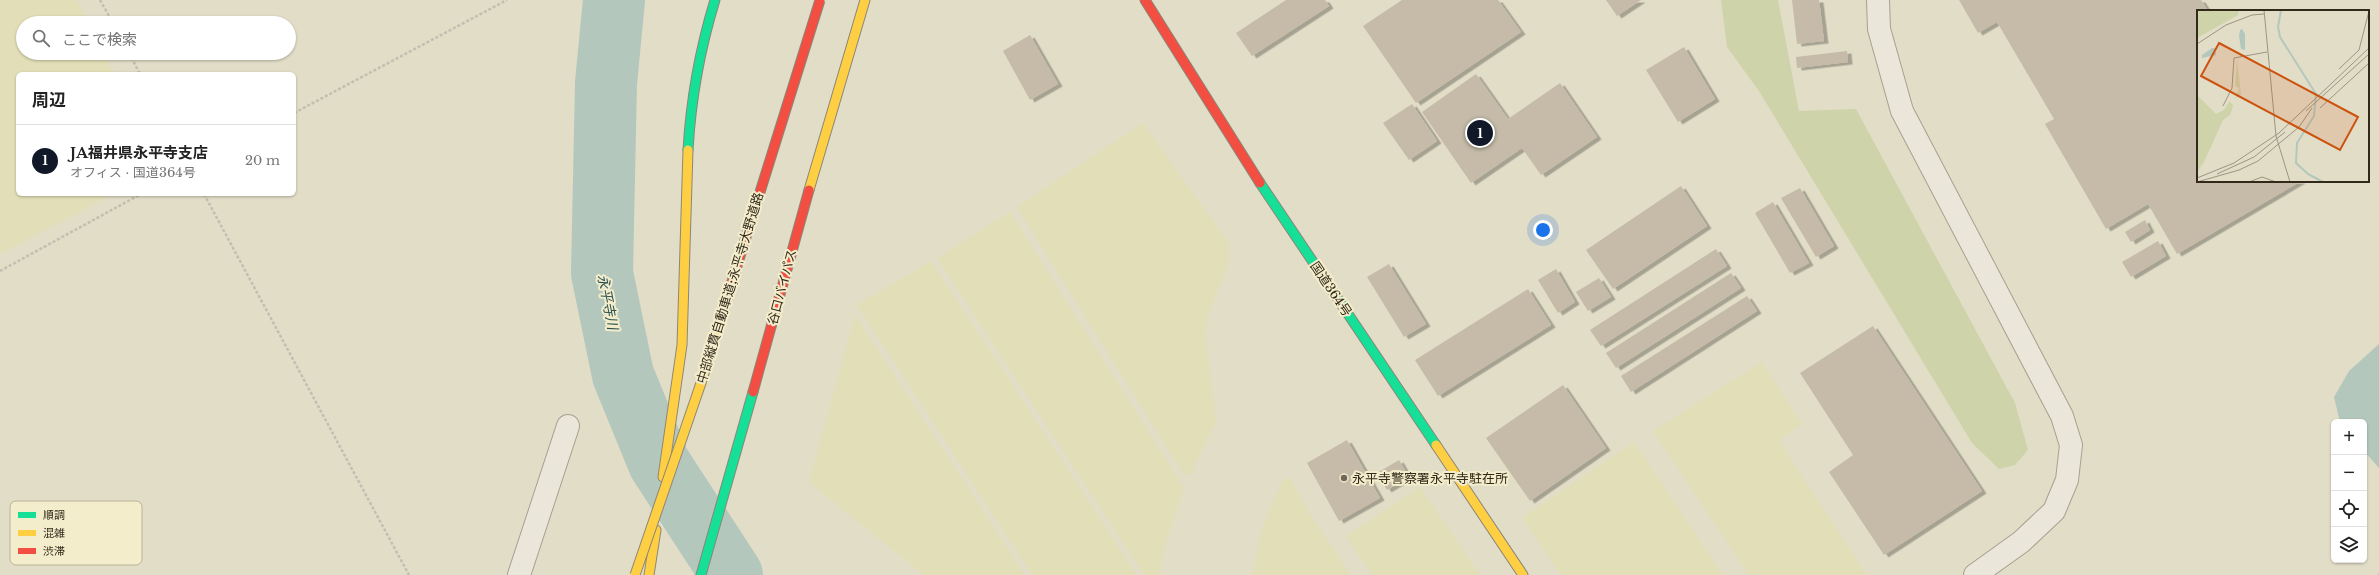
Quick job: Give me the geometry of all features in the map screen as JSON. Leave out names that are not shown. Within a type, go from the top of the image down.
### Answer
[{"type":"highway","points":[[649,575],[682,344],[691,124],[694,89],[709,16],[716,0]]},
{"type":"highway","name":"中部縦貫自動車道;永平寺大野道路","points":[[635,575],[701,382],[820,0]]},
{"type":"highway","name":"谷口バイパス","points":[[701,575],[738,453],[825,128],[865,0]]},
{"type":"highway","name":"国道364号","points":[[1145,0],[1253,172],[1523,575]]},
{"type":"street","points":[[1878,0],[1879,29],[1902,111],[2062,416],[2071,445],[2067,480],[2054,511],[2022,542],[1975,575]]},
{"type":"street","points":[[519,575],[568,426]]},
{"type":"path","points":[[100,0],[109,16]]},
{"type":"path","points":[[296,112],[507,0]]},
{"type":"path","points":[[133,60],[139,72]]},
{"type":"path","points":[[0,271],[137,196]]},
{"type":"path","points":[[205,196],[409,575]]},
{"type":"shaded area","points":[[0,0],[76,0],[84,16],[16,16],[16,60],[107,60],[113,72],[16,72],[16,196],[109,196],[0,254]]},
{"type":"shaded area","points":[[1143,123],[1229,244],[1230,259],[1209,312],[1205,333],[1216,420],[1191,474],[1184,475],[1017,207]]},
{"type":"shaded area","points":[[1010,212],[1184,488],[1165,546],[1159,575],[1144,575],[937,258]]},
{"type":"shaded area","points":[[931,261],[1137,575],[1032,575],[857,305]]},
{"type":"shaded area","points":[[855,315],[1025,575],[924,575],[809,482]]},
{"type":"shaded area","points":[[2379,344],[2379,468],[2367,454],[2367,419],[2339,418],[2334,397],[2349,371]]},
{"type":"shaded area","points":[[1762,362],[1802,424],[1779,441],[1867,575],[1749,575],[1653,431]]},
{"type":"shaded area","points":[[1634,442],[1723,575],[1561,575],[1522,518]]},
{"type":"shaded area","points":[[1290,478],[1308,511],[1351,575],[1252,575],[1262,528],[1283,480]]},
{"type":"shaded area","points":[[1420,487],[1480,575],[1372,575],[1346,537]]},
{"type":"green space","points":[[1721,0],[1778,0],[1799,111],[1856,109],[2015,403],[2028,450],[2015,465],[1999,469],[1972,443],[1759,91],[1727,47]]},
{"type":"building","points":[[1286,0],[1325,0],[1329,6],[1252,56],[1236,33]]},
{"type":"building","points":[[1402,0],[1498,0],[1521,32],[1416,103],[1363,26]]},
{"type":"building","points":[[1606,0],[1641,0],[1617,16]]},
{"type":"building","points":[[1792,0],[1819,0],[1824,41],[1797,44]]},
{"type":"building","points":[[1959,0],[2201,0],[2207,10],[2197,10],[2197,182],[2299,182],[2177,254],[2148,204],[2106,229],[2045,124],[2054,119],[1997,22],[1978,33]]},
{"type":"building","points":[[1030,35],[1058,84],[1030,100],[1003,51]]},
{"type":"building","points":[[1684,47],[1715,99],[1678,122],[1646,70]]},
{"type":"building","points":[[1847,51],[1848,62],[1797,68],[1796,57]]},
{"type":"building","points":[[1476,74],[1508,119],[1560,83],[1597,137],[1541,175],[1522,148],[1471,183],[1422,112]]},
{"type":"building","points":[[1412,104],[1437,141],[1409,160],[1383,123]]},
{"type":"building","points":[[1681,186],[1707,226],[1613,289],[1586,250]]},
{"type":"building","points":[[1800,188],[1834,246],[1816,257],[1781,198]]},
{"type":"building","points":[[1773,202],[1809,263],[1790,273],[1755,213]]},
{"type":"building","points":[[2145,220],[2150,230],[2131,242],[2125,232]]},
{"type":"building","points":[[2158,241],[2166,256],[2131,277],[2122,262]]},
{"type":"building","points":[[1716,249],[1727,266],[1601,346],[1590,330]]},
{"type":"building","points":[[1389,264],[1426,324],[1404,337],[1367,277]]},
{"type":"building","points":[[1556,269],[1575,302],[1558,313],[1538,280]]},
{"type":"building","points":[[1731,273],[1741,288],[1616,368],[1606,353]]},
{"type":"building","points":[[1599,278],[1611,297],[1588,311],[1576,292]]},
{"type":"building","points":[[1528,289],[1551,325],[1438,396],[1415,360]]},
{"type":"building","points":[[1747,296],[1757,311],[1631,392],[1621,376]]},
{"type":"building","points":[[1873,326],[1982,491],[1884,555],[1829,472],[1853,455],[1800,373]]},
{"type":"building","points":[[1563,385],[1606,448],[1530,501],[1486,438]]},
{"type":"building","points":[[1347,440],[1380,498],[1339,521],[1307,463]]},
{"type":"building","points":[[1399,460],[1409,477],[1387,490],[1377,473]]},
{"type":"waterway","name":"永平寺川","points":[[614,0],[606,83],[602,273],[623,375],[659,463],[732,575]]},
{"type":"traffic: fast","points":[[688,150],[691,112],[697,74],[715,0]]},
{"type":"traffic: fast","points":[[1260,183],[1436,445]]},
{"type":"traffic: fast","points":[[701,575],[753,392]]},
{"type":"traffic: slow","points":[[809,190],[865,0]]},
{"type":"traffic: slow","points":[[663,477],[682,345],[688,150]]},
{"type":"traffic: slow","points":[[635,575],[701,383],[731,285]]},
{"type":"traffic: slow","points":[[1436,445],[1523,575]]},
{"type":"traffic: slow","points":[[649,575],[656,530]]},
{"type":"traffic: jam","points":[[731,285],[820,0]]},
{"type":"traffic: jam","points":[[1145,0],[1260,183]]},
{"type":"traffic: jam","points":[[753,392],[809,190]]},
{"type":"place","name":"JA福井県永平寺支店","points":[[1480,133]]},
{"type":"place","name":"永平寺警察署永平寺駐在所","points":[[1344,478]]}]
